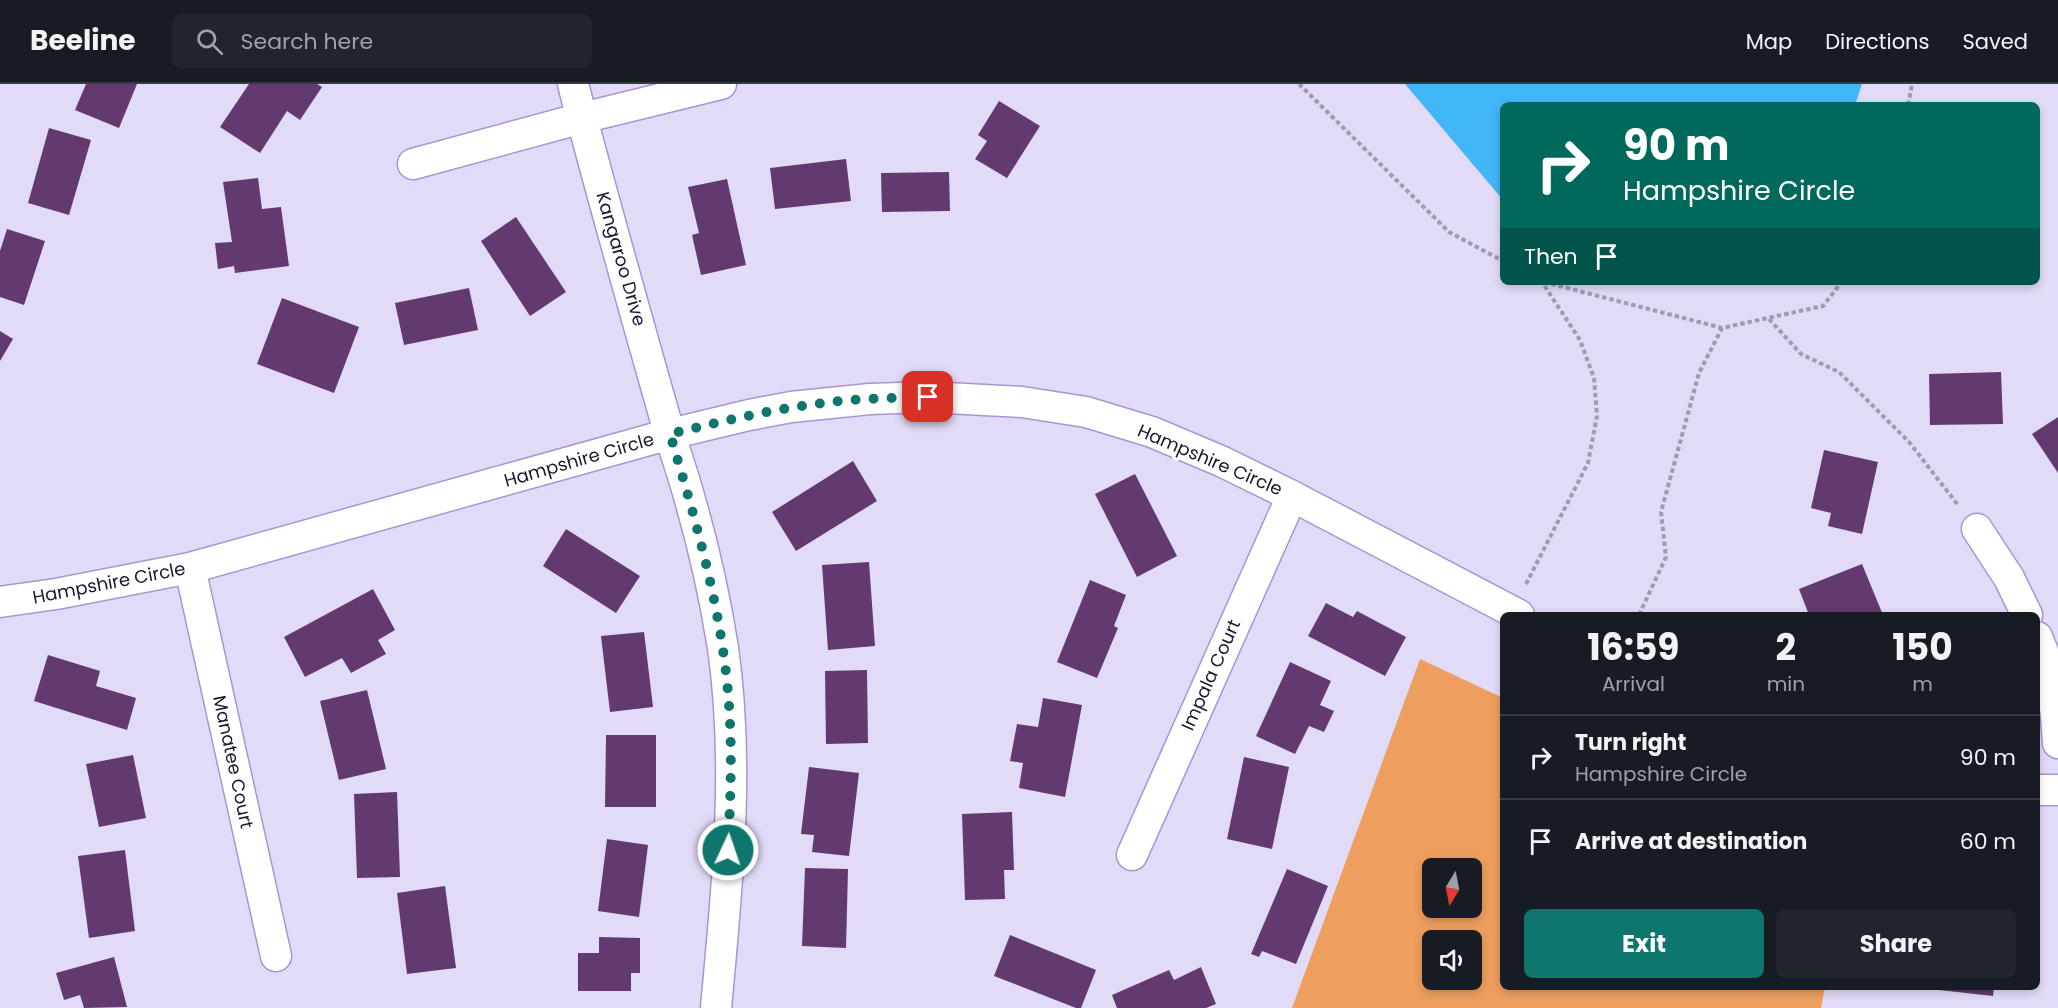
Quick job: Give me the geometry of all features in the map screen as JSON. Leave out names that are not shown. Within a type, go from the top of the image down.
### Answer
[{"type":"street","name":"Kangaroo Drive","points":[[573,84],[690,499],[709,575],[723,648],[730,721],[731,803],[716,1008]]},
{"type":"street","points":[[413,164],[582,118],[721,84]]},
{"type":"street","name":"Hampshire Circle","points":[[0,602],[56,594],[190,568],[670,434],[749,415],[834,402],[928,397],[1022,402],[1086,412],[1152,432],[1223,462],[1292,496],[1513,612]]},
{"type":"street","name":"Impala Court","points":[[1132,855],[1292,496]]},
{"type":"street","points":[[1977,529],[2009,578],[2026,612]]},
{"type":"street","name":"Manatee Court","points":[[190,568],[276,956]]},
{"type":"street","points":[[2040,645],[2049,668],[2058,743]]},
{"type":"street","points":[[2040,790],[2058,790]]},
{"type":"path","points":[[1299,84],[1449,232],[1500,259]]},
{"type":"path","points":[[1909,102],[1912,84]]},
{"type":"path","points":[[1515,612],[1588,463],[1597,416],[1593,378],[1580,340],[1545,285]]},
{"type":"path","points":[[1555,285],[1722,328],[1823,306],[1838,285]]},
{"type":"path","points":[[1769,318],[1801,354],[1839,372],[1909,442],[1977,529]]},
{"type":"path","points":[[1640,612],[1666,557],[1661,512],[1699,374],[1722,328]]},
{"type":"shaded area","points":[[1420,659],[1500,697],[1500,990],[1824,990],[1821,1008],[1292,1008]]},
{"type":"water","points":[[1405,84],[1862,84],[1856,102],[1500,102],[1500,196]]},
{"type":"building","points":[[86,84],[137,84],[119,128],[75,110]]},
{"type":"building","points":[[249,84],[317,84],[322,87],[300,120],[287,111],[260,153],[220,127]]},
{"type":"building","points":[[999,101],[1040,126],[1007,178],[975,159],[987,141],[978,135]]},
{"type":"building","points":[[49,128],[91,140],[69,215],[28,203]]},
{"type":"building","points":[[846,159],[851,201],[775,209],[770,168]]},
{"type":"building","points":[[949,172],[950,211],[882,212],[881,173]]},
{"type":"building","points":[[258,178],[262,209],[281,207],[289,266],[235,273],[234,266],[218,269],[215,243],[232,242],[223,182]]},
{"type":"building","points":[[727,179],[746,265],[701,275],[692,235],[699,233],[688,187]]},
{"type":"building","points":[[516,217],[566,292],[530,316],[481,241]]},
{"type":"building","points":[[7,229],[45,241],[24,305],[0,297],[0,251]]},
{"type":"building","points":[[469,288],[478,330],[404,345],[395,303]]},
{"type":"building","points":[[282,298],[359,327],[334,393],[257,364]]},
{"type":"building","points":[[0,331],[13,339],[0,361]]},
{"type":"building","points":[[2001,372],[2003,424],[1930,425],[1929,374]]},
{"type":"building","points":[[2058,417],[2058,473],[2032,434]]},
{"type":"building","points":[[1824,450],[1878,462],[1862,534],[1828,526],[1831,513],[1811,508]]},
{"type":"building","points":[[853,461],[877,501],[796,551],[772,512]]},
{"type":"building","points":[[1135,474],[1177,556],[1137,577],[1095,494]]},
{"type":"building","points":[[566,529],[640,576],[616,613],[543,566]]},
{"type":"building","points":[[869,562],[875,646],[828,650],[822,565]]},
{"type":"building","points":[[1862,564],[1882,612],[1808,612],[1799,589]]},
{"type":"building","points":[[1090,580],[1126,595],[1114,626],[1118,628],[1097,678],[1057,662]]},
{"type":"building","points":[[373,589],[395,630],[378,640],[386,654],[351,673],[342,658],[305,677],[284,637]]},
{"type":"building","points":[[1326,603],[1353,617],[1357,611],[1406,637],[1385,676],[1308,636]]},
{"type":"building","points":[[644,632],[653,707],[610,712],[601,636]]},
{"type":"building","points":[[48,655],[100,671],[96,686],[136,698],[127,730],[34,701]]},
{"type":"building","points":[[1290,662],[1331,681],[1320,705],[1334,711],[1324,732],[1309,726],[1295,754],[1256,736]]},
{"type":"building","points":[[867,670],[868,743],[826,744],[825,671]]},
{"type":"building","points":[[367,690],[386,769],[339,780],[320,701]]},
{"type":"building","points":[[1043,698],[1082,705],[1065,797],[1019,788],[1023,763],[1010,761],[1017,724],[1038,727]]},
{"type":"building","points":[[606,735],[656,735],[656,807],[605,807]]},
{"type":"building","points":[[133,755],[146,818],[99,827],[86,764]]},
{"type":"building","points":[[1244,757],[1289,767],[1272,849],[1227,839]]},
{"type":"building","points":[[809,767],[859,773],[849,856],[812,852],[814,835],[801,834]]},
{"type":"building","points":[[397,792],[400,877],[357,878],[354,794]]},
{"type":"building","points":[[1012,812],[1014,870],[1004,870],[1005,899],[965,900],[962,814]]},
{"type":"building","points":[[607,839],[648,845],[639,917],[598,911]]},
{"type":"building","points":[[125,850],[135,931],[89,938],[78,856]]},
{"type":"building","points":[[805,868],[848,869],[846,948],[802,946]]},
{"type":"building","points":[[1287,869],[1328,886],[1296,964],[1262,951],[1259,957],[1251,954]]},
{"type":"building","points":[[445,886],[456,968],[407,974],[397,893]]},
{"type":"building","points":[[1010,935],[1096,970],[1081,1008],[994,976]]},
{"type":"building","points":[[599,937],[640,938],[640,973],[631,973],[631,991],[578,991],[578,953],[599,953]]},
{"type":"building","points":[[114,957],[127,1007],[84,1008],[80,995],[64,1000],[56,973]]},
{"type":"building","points":[[1201,967],[1216,1004],[1206,1008],[1117,1008],[1112,995],[1169,970],[1174,980]]},
{"type":"building","points":[[1939,990],[1994,990],[1993,996]]},
{"type":"route","points":[[728,850],[731,803],[730,721],[723,648],[709,575],[690,499],[670,434],[791,407],[870,399],[928,397]]}]
